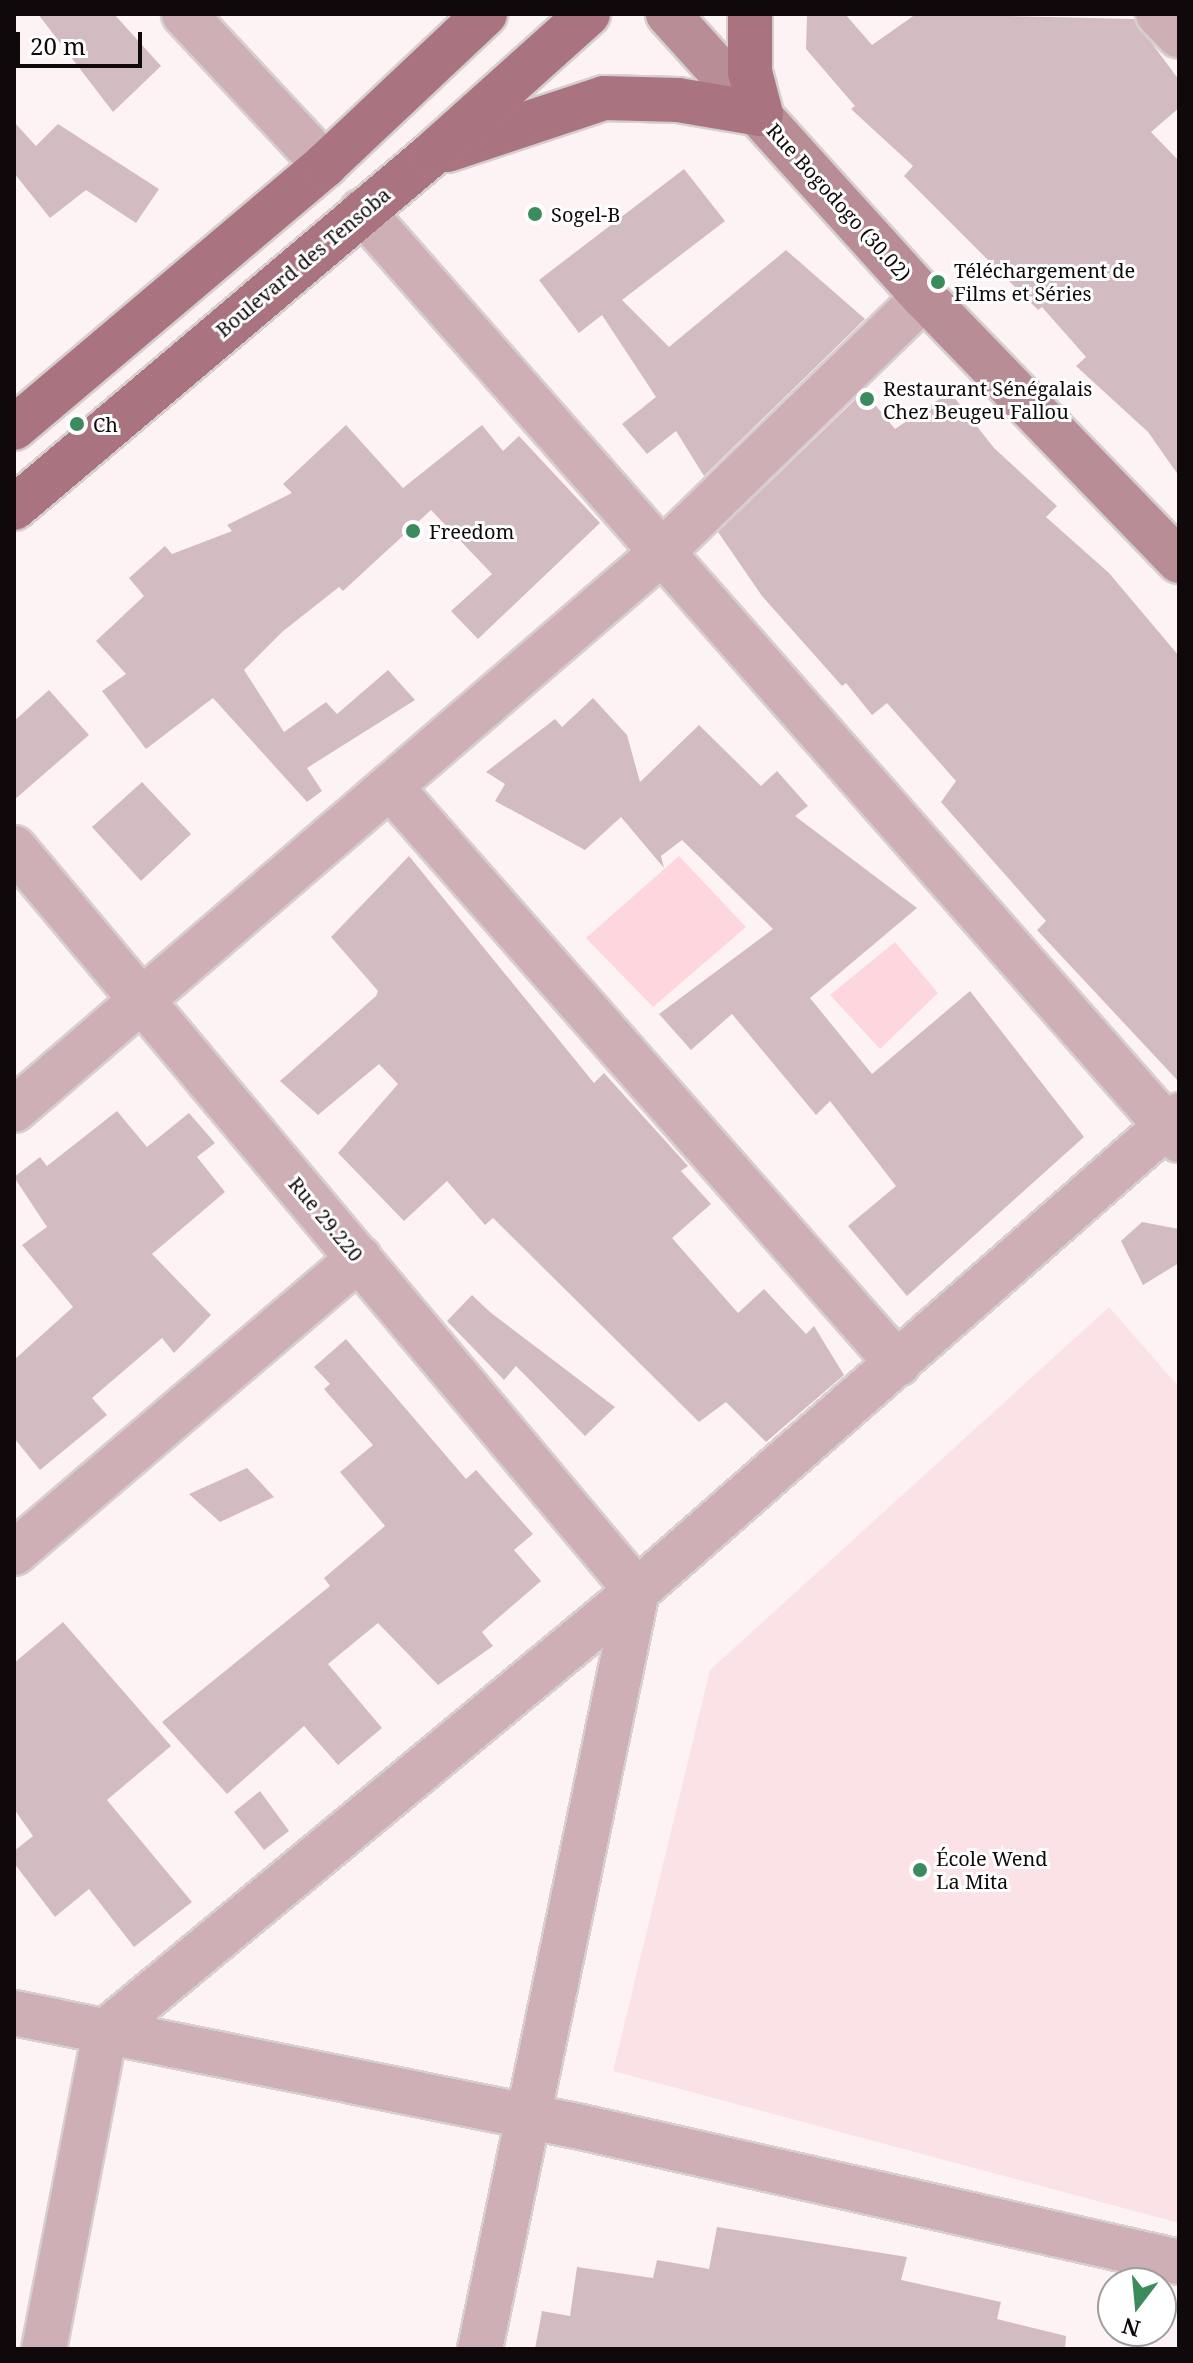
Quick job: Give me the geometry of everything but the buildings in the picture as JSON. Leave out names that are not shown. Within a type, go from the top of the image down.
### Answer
[{"type":"main road","points":[[14,428],[325,165],[485,14]]},
{"type":"main road","name":"Boulevard des Tensoba","points":[[14,508],[431,155],[588,14]]},
{"type":"main road","points":[[431,155],[604,98],[678,100],[761,114],[750,72],[750,14]]},
{"type":"street","points":[[184,14],[325,165]]},
{"type":"street","name":"Rue Bogodogo (30.02)","points":[[668,14],[924,297],[1179,561]]},
{"type":"street","points":[[1158,14],[1179,36]]},
{"type":"street","points":[[44,2349],[105,2032],[637,1591],[1175,1127],[659,555],[362,211]]},
{"type":"street","points":[[14,1110],[392,789],[659,555],[924,297]]},
{"type":"street","points":[[392,789],[898,1364]]},
{"type":"street","name":"Rue 29.220","points":[[14,848],[637,1591]]},
{"type":"street","points":[[14,1553],[359,1258]]},
{"type":"street","points":[[480,2349],[637,1591]]},
{"type":"street","points":[[14,2013],[528,2119],[1179,2262]]},
{"type":"shaded area","points":[[679,856],[746,927],[653,1007],[586,938]]},
{"type":"shaded area","points":[[895,942],[938,993],[880,1049],[830,995]]},
{"type":"shaded area","name":"École Wend La Mita","points":[[1109,1307],[1179,1387],[1179,2223],[613,2071],[710,1670]]},
{"type":"place","name":"Sogel-B","points":[[535,214]]},
{"type":"place","name":"Téléchargement de Films et Séries","points":[[938,282]]},
{"type":"place","name":"Restaurant Sénégalais Chez Beugeu Fallou","points":[[867,399]]},
{"type":"place","name":"Ch","points":[[77,424]]},
{"type":"place","name":"Freedom","points":[[413,531]]},
{"type":"place","name":"École Wend La Mita","points":[[920,1870]]}]
